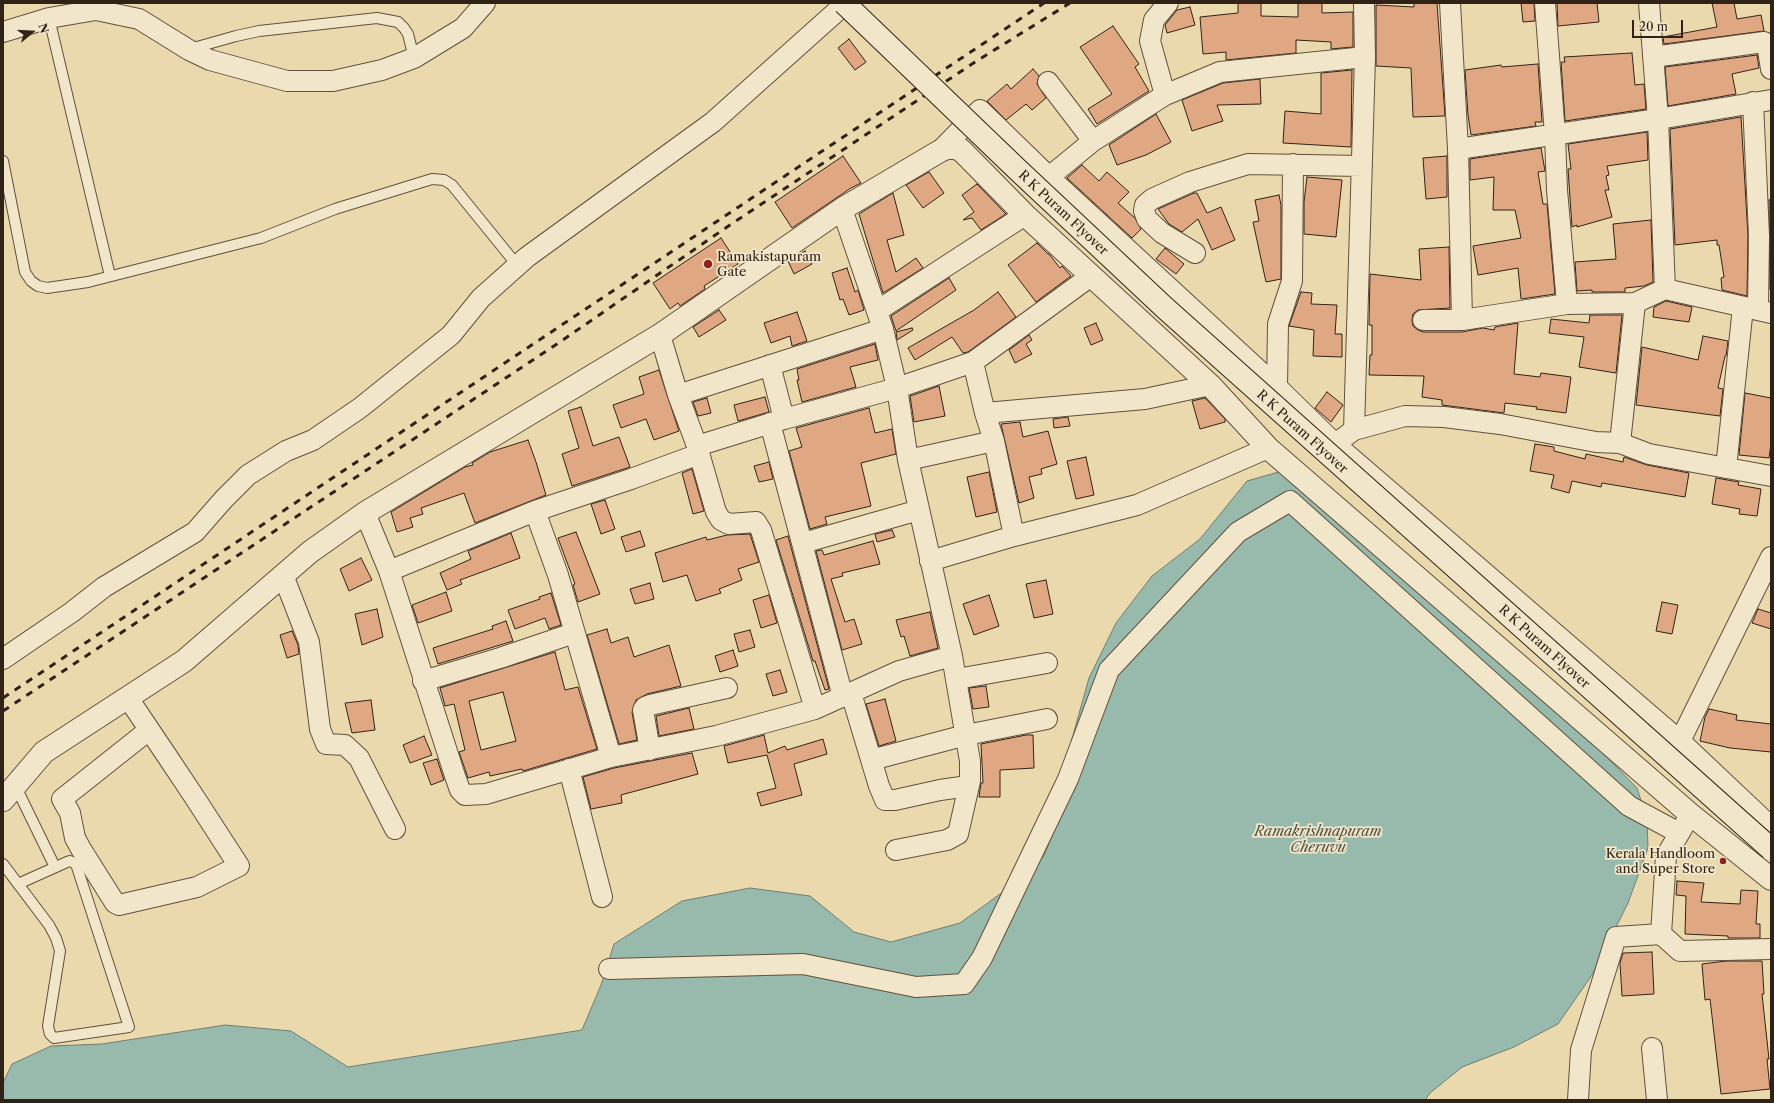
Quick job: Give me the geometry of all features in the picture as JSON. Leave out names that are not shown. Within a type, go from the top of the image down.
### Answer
[{"type":"street","points":[[3,32],[49,18],[96,7],[143,11],[189,50],[210,60],[288,80],[332,81],[382,70],[414,58],[463,28],[485,3]]},
{"type":"street","points":[[3,659],[72,612],[104,587],[195,532],[224,499],[248,476],[286,451],[313,440],[360,408],[451,335],[481,298],[527,256],[713,122],[845,3]]},
{"type":"street","name":"R K Puram Flyover","points":[[845,3],[1018,170],[1165,308],[1771,849]]},
{"type":"street","points":[[1165,95],[1150,41],[1154,20],[1168,3]]},
{"type":"street","points":[[1354,430],[1365,57],[1364,3]]},
{"type":"street","points":[[1450,3],[1458,149],[1462,320]]},
{"type":"street","points":[[1545,3],[1555,135],[1557,190],[1567,304]]},
{"type":"street","points":[[1649,3],[1658,119],[1665,289]]},
{"type":"street","points":[[1653,57],[1764,42],[1767,44],[1771,69]]},
{"type":"street","points":[[1049,177],[1093,141],[1165,95],[1220,72],[1365,57]]},
{"type":"street","points":[[1048,82],[1093,141]]},
{"type":"street","points":[[1458,149],[1658,119],[1762,101],[1757,310],[1726,468]]},
{"type":"street","points":[[940,151],[980,110],[1049,177],[1277,387],[1336,444],[1680,741],[1771,827]]},
{"type":"street","points":[[7,794],[44,752],[184,662],[310,552],[365,513],[660,335],[842,209],[947,148],[961,150],[1025,215],[1210,384],[1268,448],[1690,814],[1771,879]]},
{"type":"street","points":[[1195,253],[1162,233],[1147,219],[1144,211],[1146,205],[1152,199],[1190,182],[1236,166],[1257,163],[1362,166]]},
{"type":"street","points":[[1277,387],[1278,324],[1292,281],[1293,164]]},
{"type":"street","points":[[842,209],[880,320],[897,388],[908,460],[957,679],[970,761],[968,786],[958,834],[947,840],[896,850]]},
{"type":"street","points":[[678,395],[770,364],[880,320],[1025,215]]},
{"type":"street","points":[[389,572],[536,511],[631,480],[698,450],[777,421],[897,388],[973,362],[1091,276]]},
{"type":"street","points":[[1423,320],[1462,320],[1567,304],[1635,303],[1665,289],[1757,310]]},
{"type":"street","points":[[1620,443],[1635,303]]},
{"type":"street","points":[[660,335],[678,395],[698,450],[716,512],[721,520],[729,524],[756,522],[761,530],[815,709]]},
{"type":"street","points":[[973,362],[985,413],[994,441],[1014,536]]},
{"type":"street","points":[[770,364],[777,421],[803,543],[847,695],[882,795],[885,800],[889,801],[940,790],[968,786]]},
{"type":"street","points":[[985,413],[1145,399],[1210,384]]},
{"type":"street","points":[[1336,444],[1354,430],[1405,416],[1419,415],[1500,424],[1596,442],[1620,443],[1650,454],[1771,476]]},
{"type":"street","points":[[908,460],[994,441]]},
{"type":"street","points":[[930,561],[1014,536],[1136,505],[1268,448]]},
{"type":"street","points":[[609,969],[803,964],[916,987],[964,984],[982,958],[1068,779],[1108,670],[1238,532],[1290,501],[1309,484]]},
{"type":"street","points":[[1290,501],[1629,806],[1679,833]]},
{"type":"street","points":[[803,543],[919,510]]},
{"type":"street","points":[[536,511],[558,575],[611,757]]},
{"type":"street","points":[[365,513],[389,572],[423,681],[455,776],[460,790],[465,795],[486,794],[611,757],[716,736],[815,709],[899,671],[952,656]]},
{"type":"street","points":[[1680,741],[1771,556]]},
{"type":"street","points":[[283,575],[309,642],[320,729],[326,744],[345,745],[359,758],[395,829]]},
{"type":"street","points":[[423,681],[500,658],[574,633]]},
{"type":"street","points":[[957,679],[1047,663]]},
{"type":"street","points":[[650,750],[643,710],[645,707],[727,688]]},
{"type":"street","points":[[128,698],[150,730],[239,866],[197,887],[119,905],[115,903],[81,850],[75,838],[70,813],[62,799],[150,730]]},
{"type":"street","points":[[871,760],[966,736],[1047,719]]},
{"type":"street","points":[[569,769],[602,897]]},
{"type":"street","points":[[1661,934],[1666,856],[1690,814]]},
{"type":"street","points":[[1578,1100],[1580,1050],[1616,937],[1661,934],[1680,951],[1771,949]]},
{"type":"street","points":[[1652,1048],[1657,1100]]},
{"type":"lane","points":[[49,18],[110,276]]},
{"type":"lane","points":[[189,50],[258,31],[377,18],[398,22],[404,28],[408,34],[414,58]]},
{"type":"lane","points":[[3,161],[25,272],[31,281],[47,288],[110,276],[261,238],[335,210],[432,179],[444,180],[452,185],[517,265]]},
{"type":"lane","points":[[7,794],[55,867]]},
{"type":"lane","points":[[3,864],[18,884],[49,925],[60,950],[48,1026],[50,1034],[54,1038],[129,1027],[76,864],[70,861],[18,884]]},
{"type":"water","name":"Ramakrishnapuram Cheruvu","points":[[1289,469],[1563,712],[1637,788],[1647,819],[1648,848],[1628,903],[1592,975],[1558,1024],[1514,1047],[1462,1067],[1430,1093],[1425,1100],[3,1100],[3,1083],[12,1064],[51,1046],[102,1044],[225,1025],[291,1031],[348,1067],[582,1030],[601,985],[614,944],[682,901],[750,888],[810,896],[854,932],[891,942],[960,923],[1014,884],[1044,856],[1059,818],[1065,764],[1089,678],[1116,623],[1152,576],[1200,539],[1247,481]]},
{"type":"building","points":[[1238,3],[1261,3],[1261,16],[1298,17],[1298,3],[1322,3],[1322,13],[1353,12],[1353,47],[1331,49],[1331,42],[1296,40],[1296,53],[1226,60],[1226,52],[1203,54],[1200,17],[1238,13]]},
{"type":"building","points":[[1414,3],[1437,3],[1445,116],[1413,117],[1411,68],[1376,66],[1376,5],[1414,7]]},
{"type":"building","points":[[1521,3],[1534,3],[1535,21],[1523,22]]},
{"type":"building","points":[[1557,3],[1597,3],[1599,22],[1558,26]]},
{"type":"building","points":[[1712,3],[1734,3],[1737,19],[1761,15],[1764,31],[1664,44],[1663,37],[1717,27]]},
{"type":"building","points":[[1190,7],[1195,25],[1167,33],[1165,25],[1177,10]]},
{"type":"building","points":[[1113,26],[1139,64],[1135,67],[1149,91],[1097,124],[1088,109],[1112,94],[1080,47]]},
{"type":"building","points":[[849,39],[866,62],[855,70],[838,48]]},
{"type":"building","points":[[1632,53],[1635,85],[1644,84],[1646,109],[1565,121],[1561,62],[1565,62],[1564,57]]},
{"type":"building","points":[[1757,55],[1759,68],[1732,74],[1736,94],[1668,106],[1665,67]]},
{"type":"building","points":[[1538,64],[1542,122],[1535,122],[1536,126],[1471,135],[1465,70],[1501,65],[1502,67]]},
{"type":"building","points":[[1033,69],[1039,76],[1037,84],[1046,98],[1032,110],[1026,104],[1006,120],[987,101],[1007,84],[1011,89]]},
{"type":"building","points":[[1352,70],[1351,147],[1283,143],[1285,111],[1321,114],[1321,73]]},
{"type":"building","points":[[1260,79],[1261,104],[1217,105],[1223,121],[1192,131],[1182,100],[1223,83]]},
{"type":"building","points":[[1156,114],[1171,142],[1146,155],[1117,165],[1109,145]]},
{"type":"building","points":[[1741,117],[1748,236],[1747,296],[1722,290],[1721,278],[1724,277],[1717,240],[1675,245],[1670,129]]},
{"type":"building","points":[[1647,132],[1648,160],[1607,166],[1609,175],[1606,176],[1609,190],[1605,190],[1612,217],[1577,227],[1577,225],[1572,227],[1568,169],[1571,169],[1568,144]]},
{"type":"building","points":[[1541,148],[1545,171],[1538,172],[1543,204],[1547,204],[1555,294],[1521,299],[1518,268],[1478,275],[1473,246],[1521,238],[1515,210],[1493,210],[1494,177],[1470,180],[1470,159]]},
{"type":"building","points":[[843,156],[861,183],[851,188],[792,228],[775,202]]},
{"type":"building","points":[[1447,156],[1447,197],[1426,199],[1423,158]]},
{"type":"building","points":[[1082,165],[1099,181],[1107,172],[1129,192],[1118,203],[1135,218],[1141,229],[1132,238],[1067,178]]},
{"type":"building","points":[[929,172],[944,193],[923,208],[906,185]]},
{"type":"building","points":[[1307,177],[1342,180],[1336,237],[1304,234],[1304,202]]},
{"type":"building","points":[[977,184],[1006,214],[981,230],[972,218],[963,220],[974,212],[962,195]]},
{"type":"building","points":[[893,193],[904,235],[887,240],[896,272],[916,258],[923,268],[883,293],[859,214]]},
{"type":"building","points":[[1197,193],[1207,213],[1221,207],[1235,240],[1212,250],[1198,219],[1182,232],[1169,224],[1158,209]]},
{"type":"building","points":[[1279,195],[1281,205],[1281,279],[1266,282],[1253,222],[1259,221],[1255,200]]},
{"type":"building","points":[[1769,200],[1771,200],[1771,290],[1770,290]]},
{"type":"building","points":[[1651,220],[1653,282],[1644,286],[1625,288],[1625,292],[1592,292],[1592,290],[1577,291],[1575,262],[1616,259],[1613,224]]},
{"type":"building","points":[[721,238],[738,264],[704,286],[705,289],[680,306],[678,303],[670,309],[653,283]]},
{"type":"building","points":[[1037,243],[1049,254],[1060,268],[1062,266],[1071,276],[1036,302],[1008,265]]},
{"type":"building","points":[[1449,247],[1450,308],[1418,310],[1413,314],[1413,326],[1423,332],[1462,332],[1483,328],[1494,330],[1495,327],[1518,323],[1514,374],[1540,377],[1541,373],[1571,377],[1566,413],[1536,409],[1537,407],[1505,403],[1504,413],[1442,405],[1442,400],[1422,397],[1424,376],[1369,375],[1370,355],[1372,355],[1372,325],[1369,325],[1370,274],[1421,280],[1419,249]]},
{"type":"building","points":[[1165,248],[1184,264],[1176,274],[1156,259]]},
{"type":"building","points":[[805,251],[812,264],[794,274],[788,261]]},
{"type":"building","points":[[847,268],[855,292],[858,290],[864,310],[849,315],[843,299],[840,300],[832,273]]},
{"type":"building","points":[[949,278],[956,290],[896,331],[891,316]]},
{"type":"building","points":[[998,292],[1016,317],[968,352],[963,353],[952,337],[915,360],[908,348],[974,310]]},
{"type":"building","points":[[1301,292],[1312,293],[1311,304],[1337,305],[1335,334],[1342,334],[1342,357],[1313,356],[1314,330],[1289,326]]},
{"type":"building","points":[[1666,301],[1692,307],[1689,322],[1653,317],[1654,307]]},
{"type":"building","points":[[719,310],[726,320],[699,337],[693,327]]},
{"type":"building","points":[[797,312],[807,341],[792,346],[790,336],[771,343],[764,323]]},
{"type":"building","points":[[1590,315],[1622,315],[1616,373],[1579,367],[1584,337],[1549,333],[1551,319],[1589,323]]},
{"type":"building","points":[[1096,323],[1103,340],[1091,345],[1084,328]]},
{"type":"building","points":[[912,328],[913,330],[897,340],[896,332]]},
{"type":"building","points":[[1029,335],[1032,340],[1026,344],[1032,354],[1015,363],[1009,350]]},
{"type":"building","points":[[1703,336],[1728,341],[1718,388],[1723,389],[1720,416],[1636,405],[1642,347],[1698,360]]},
{"type":"building","points":[[875,344],[878,360],[850,367],[856,387],[802,402],[797,380],[799,380],[797,369]]},
{"type":"building","points":[[659,370],[679,431],[654,440],[646,419],[621,428],[613,405],[644,394],[639,377]]},
{"type":"building","points":[[939,386],[945,416],[914,422],[910,396]]},
{"type":"building","points":[[1327,392],[1343,405],[1331,422],[1315,408]]},
{"type":"building","points":[[1745,393],[1771,398],[1771,444],[1769,458],[1739,455]]},
{"type":"building","points":[[765,397],[769,412],[738,421],[734,405]]},
{"type":"building","points":[[707,398],[711,413],[698,416],[693,402]]},
{"type":"building","points":[[1205,398],[1225,419],[1225,422],[1200,429],[1192,401]]},
{"type":"building","points":[[581,407],[593,446],[619,437],[630,467],[572,486],[562,454],[579,448],[568,411]]},
{"type":"building","points":[[869,408],[875,433],[892,429],[896,454],[861,463],[871,506],[825,517],[827,524],[810,529],[789,451],[802,447],[796,428]]},
{"type":"building","points":[[1068,417],[1070,426],[1054,428],[1053,419]]},
{"type":"building","points":[[1020,422],[1023,437],[1048,431],[1057,464],[1041,469],[1042,474],[1029,477],[1034,498],[1019,503],[1001,424]]},
{"type":"building","points":[[528,440],[546,495],[475,523],[464,493],[421,508],[423,514],[410,518],[413,527],[397,532],[391,512],[465,467],[473,465],[472,463],[490,452]]},
{"type":"building","points":[[1535,444],[1554,447],[1554,451],[1585,459],[1586,454],[1623,462],[1624,457],[1647,465],[1689,473],[1685,497],[1602,483],[1601,487],[1572,481],[1569,493],[1551,488],[1554,475],[1530,471]]},
{"type":"building","points":[[1086,457],[1094,495],[1076,499],[1067,461]]},
{"type":"building","points":[[769,462],[773,479],[759,482],[754,466]]},
{"type":"building","points":[[692,469],[704,511],[693,514],[682,473]]},
{"type":"building","points":[[989,472],[997,512],[976,517],[967,477]]},
{"type":"building","points":[[1716,478],[1739,482],[1738,485],[1761,489],[1757,516],[1739,514],[1740,509],[1712,504]]},
{"type":"building","points":[[605,500],[615,529],[601,534],[591,504]]},
{"type":"building","points":[[892,530],[895,537],[877,542],[875,534]]},
{"type":"building","points":[[640,531],[645,546],[626,552],[621,537]]},
{"type":"building","points":[[576,532],[600,594],[578,602],[573,585],[575,584],[558,538]]},
{"type":"building","points":[[511,533],[520,558],[460,580],[462,584],[447,590],[440,573],[471,559],[468,551]]},
{"type":"building","points":[[750,534],[759,562],[738,569],[742,580],[719,589],[721,593],[696,601],[687,575],[663,582],[655,553],[706,537],[707,540],[727,535]]},
{"type":"building","points":[[788,536],[829,689],[825,690],[815,661],[813,661],[776,540]]},
{"type":"building","points":[[873,541],[880,564],[842,573],[843,576],[831,579],[845,622],[854,619],[862,644],[842,650],[816,551],[822,550],[824,555]]},
{"type":"building","points":[[361,558],[372,580],[349,591],[340,569]]},
{"type":"building","points":[[1046,580],[1053,614],[1034,618],[1026,584]]},
{"type":"building","points":[[650,583],[654,599],[635,604],[630,589]]},
{"type":"building","points":[[446,592],[452,611],[418,623],[412,605]]},
{"type":"building","points":[[551,593],[561,625],[549,629],[545,618],[515,629],[508,610],[540,599],[539,597]]},
{"type":"building","points":[[769,595],[777,623],[761,628],[753,600]]},
{"type":"building","points":[[989,595],[999,626],[974,635],[963,604]]},
{"type":"building","points":[[1662,602],[1678,605],[1672,634],[1656,631]]},
{"type":"building","points":[[377,609],[383,637],[362,645],[355,614]]},
{"type":"building","points":[[1758,609],[1771,613],[1771,629],[1752,623]]},
{"type":"building","points":[[930,612],[938,648],[910,656],[904,636],[901,637],[896,620]]},
{"type":"building","points":[[506,621],[513,641],[438,664],[433,648],[493,629],[492,626]]},
{"type":"building","points":[[607,629],[611,643],[628,637],[634,657],[669,645],[681,686],[647,694],[636,700],[632,712],[637,740],[619,744],[587,635]]},
{"type":"building","points":[[750,630],[755,647],[739,652],[734,634]]},
{"type":"building","points":[[292,631],[298,645],[299,654],[287,658],[280,635]]},
{"type":"building","points":[[733,650],[738,666],[720,672],[715,656]]},
{"type":"building","points":[[555,652],[565,690],[578,687],[597,749],[523,771],[522,769],[490,776],[489,772],[468,778],[459,752],[465,750],[454,704],[445,706],[440,688]],"holes":[[[503,692],[516,741],[481,750],[469,701]]]},
{"type":"building","points":[[780,670],[787,692],[773,696],[766,674]]},
{"type":"building","points":[[986,686],[989,707],[973,709],[969,688]]},
{"type":"building","points":[[885,699],[896,741],[879,746],[866,704]]},
{"type":"building","points":[[371,700],[375,730],[352,733],[345,703]]},
{"type":"building","points":[[689,708],[694,729],[659,736],[656,716]]},
{"type":"building","points":[[1709,709],[1737,715],[1736,720],[1771,724],[1771,752],[1730,748],[1700,741],[1705,717]]},
{"type":"building","points":[[764,735],[768,753],[785,746],[787,750],[823,739],[827,754],[794,764],[802,795],[761,806],[757,793],[776,788],[767,755],[728,763],[724,746]]},
{"type":"building","points":[[1033,735],[1034,768],[1000,770],[1000,797],[979,797],[981,783],[983,783],[981,744]]},
{"type":"building","points":[[424,736],[432,755],[410,763],[403,745]]},
{"type":"building","points":[[692,753],[698,774],[621,795],[622,803],[591,809],[583,777],[614,768]]},
{"type":"building","points":[[437,759],[444,780],[431,785],[423,763]]},
{"type":"building","points":[[1677,881],[1704,883],[1701,902],[1740,904],[1741,890],[1758,891],[1756,924],[1760,924],[1760,938],[1728,938],[1728,936],[1685,934],[1686,896],[1676,895]]},
{"type":"building","points":[[1652,952],[1654,994],[1622,996],[1620,963],[1623,953]]},
{"type":"building","points":[[1726,961],[1762,961],[1764,994],[1762,994],[1769,1059],[1767,1059],[1770,1089],[1721,1094],[1710,999],[1705,1000],[1702,964]]},
{"type":"railway","points":[[3,698],[1044,3]]},
{"type":"railway","points":[[3,711],[557,344],[727,227],[975,62],[1070,3]]},
{"type":"place","name":"Ramakistapuram Gate","points":[[708,264]]},
{"type":"place","name":"Kerala Handloom and Super Store","points":[[1723,861]]}]
